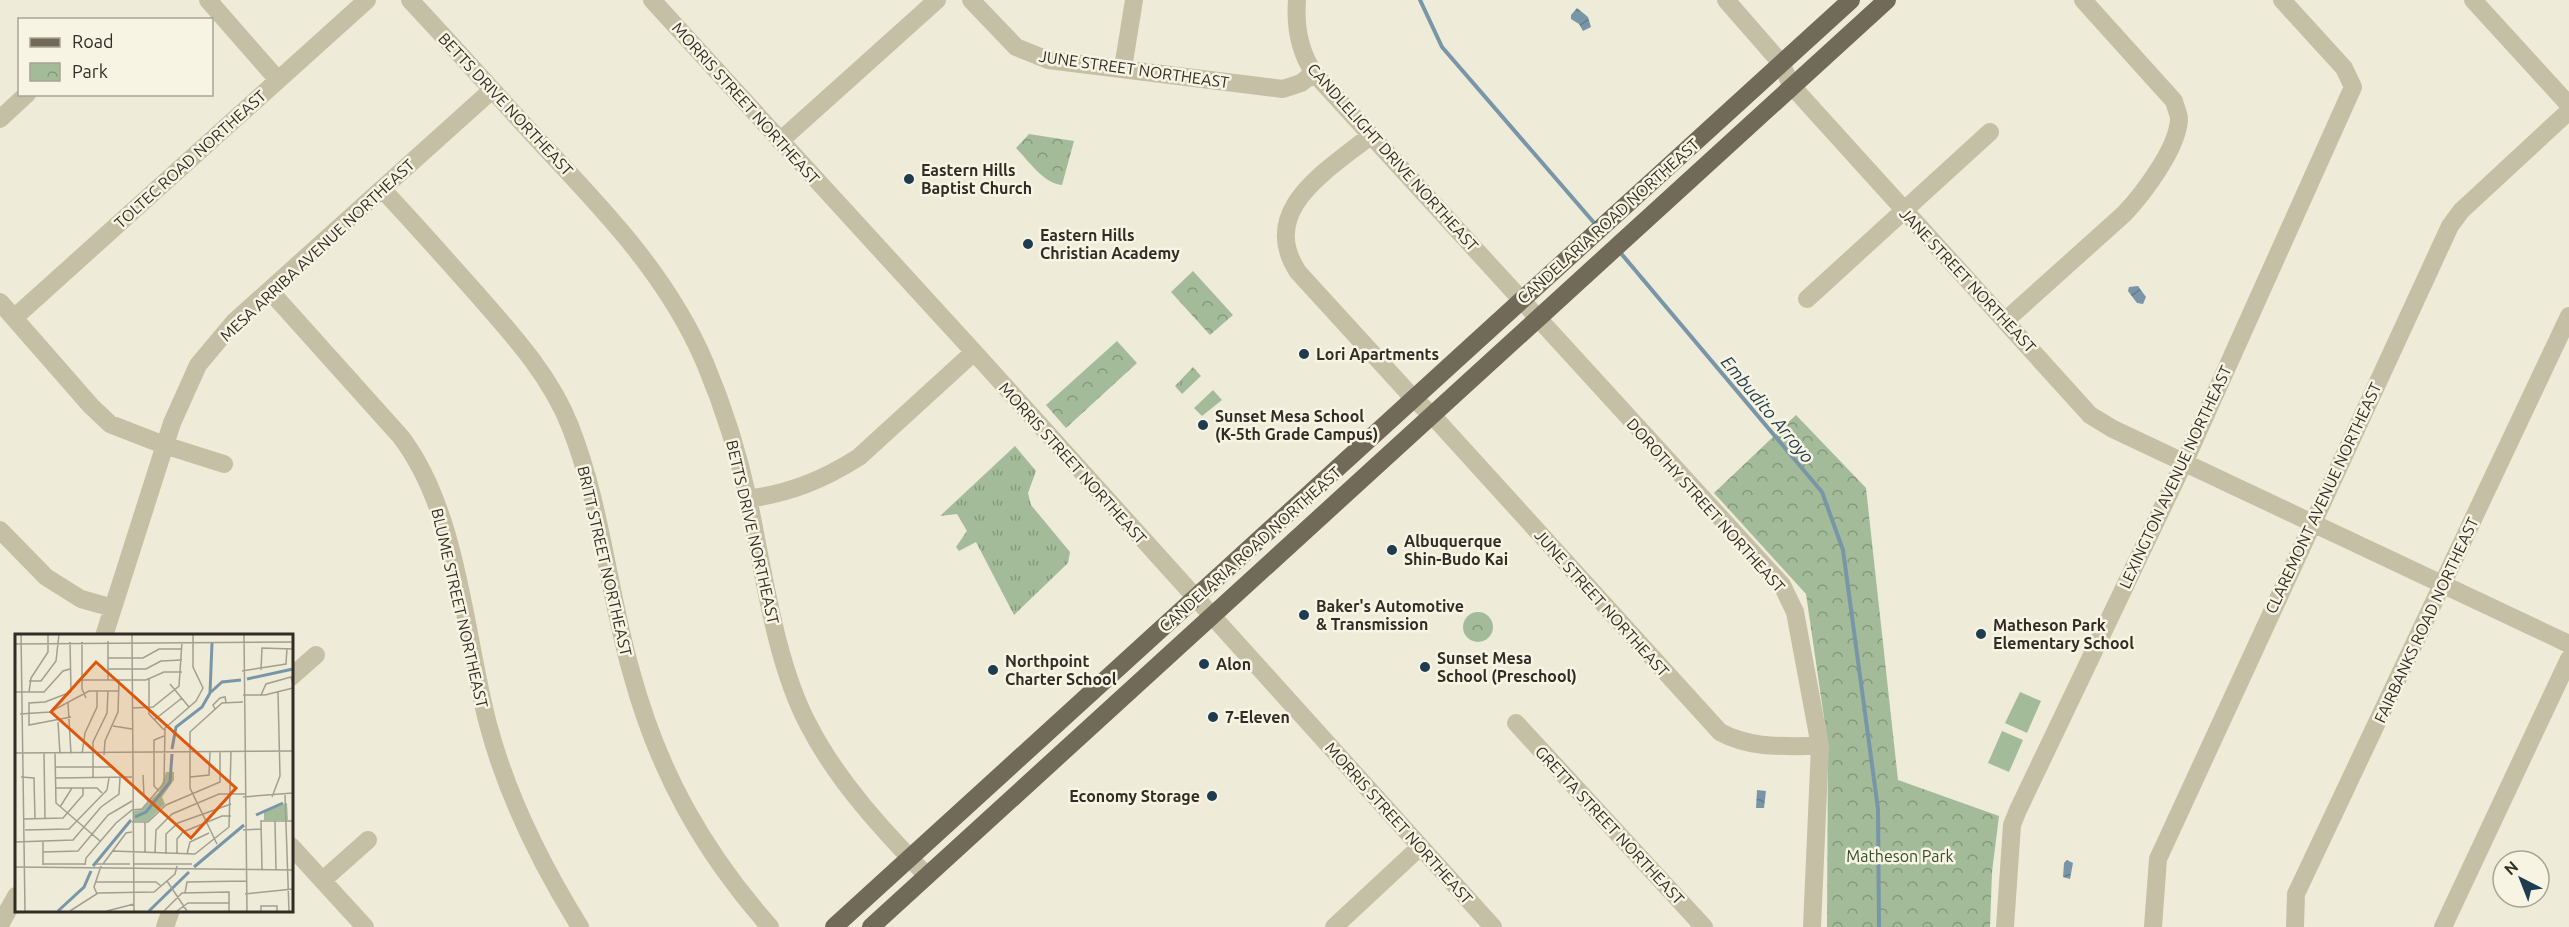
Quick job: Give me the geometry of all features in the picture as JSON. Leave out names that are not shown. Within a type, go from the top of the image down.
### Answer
[{"type":"main road","name":"CANDELARIA ROAD NORTHEAST","points":[[834,927],[1851,0]]},
{"type":"main road","name":"CANDELARIA ROAD NORTHEAST","points":[[871,927],[1887,0]]},
{"type":"street","points":[[208,0],[278,80]]},
{"type":"street","name":"TOLTEC ROAD NORTHEAST","points":[[14,318],[367,0]]},
{"type":"street","name":"BETTS DRIVE NORTHEAST","points":[[410,0],[605,211],[654,272],[676,308],[705,364],[732,439],[748,500],[770,610],[792,684],[808,724],[860,801],[927,876]]},
{"type":"street","name":"MORRIS STREET NORTHEAST","points":[[652,0],[974,352],[1493,927]]},
{"type":"street","points":[[780,141],[938,0]]},
{"type":"street","name":"JUNE STREET NORTHEAST","points":[[971,0],[1005,38],[1028,54],[1048,60],[1283,89],[1301,83],[1314,74]]},
{"type":"street","points":[[1123,68],[1134,0]]},
{"type":"street","name":"CANDLELIGHT DRIVE NORTHEAST","points":[[1297,0],[1298,38],[1307,63],[1314,74],[1520,300]]},
{"type":"street","name":"JANE STREET NORTHEAST","points":[[1726,0],[1781,63],[1791,86],[2090,415],[2184,463],[2569,644]]},
{"type":"street","points":[[2006,320],[2124,214],[2142,194],[2160,167],[2173,140],[2179,119],[2174,101],[2083,0]]},
{"type":"street","name":"LEXINGTON AVENUE NORTHEAST","points":[[2006,927],[2012,825],[2184,463],[2353,87],[2344,68],[2282,0]]},
{"type":"street","points":[[2473,0],[2569,105]]},
{"type":"street","name":"MESA ARRIBA AVENUE NORTHEAST","points":[[105,634],[164,445],[198,365],[234,322],[492,90]]},
{"type":"street","points":[[0,119],[25,96]]},
{"type":"street","name":"CLAREMONT AVENUE NORTHEAST","points":[[2153,927],[2158,859],[2311,523],[2450,226],[2461,211],[2569,111]]},
{"type":"street","points":[[1807,299],[1990,132]]},
{"type":"street","name":"JUNE STREET NORTHEAST","points":[[1371,135],[1305,191],[1287,216],[1284,232],[1286,247],[1298,272],[1414,399],[1432,415],[1720,732],[1736,741],[1756,745],[1820,746]]},
{"type":"street","name":"BRITT STREET NORTHEAST","points":[[382,189],[500,320],[555,395],[578,449],[603,541],[630,670],[660,761],[706,846],[770,927]]},
{"type":"street","name":"BLUME STREET NORTHEAST","points":[[270,291],[401,437],[414,454],[428,482],[456,576],[480,693],[494,747],[526,828],[546,871],[580,927]]},
{"type":"street","name":"DOROTHY STREET NORTHEAST","points":[[1520,300],[1782,585],[1795,612],[1820,746],[1812,927]]},
{"type":"street","points":[[0,302],[100,415],[122,430],[224,464]]},
{"type":"street","name":"FAIRBANKS ROAD NORTHEAST","points":[[2295,927],[2296,894],[2569,316]]},
{"type":"street","points":[[748,500],[797,489],[838,471],[859,457],[974,352]]},
{"type":"street","points":[[4,543],[63,589],[81,598],[113,608]]},
{"type":"street","points":[[292,676],[316,655]]},
{"type":"street","points":[[2443,927],[2569,659]]},
{"type":"street","name":"GRETTA STREET NORTHEAST","points":[[1516,723],[1704,927]]},
{"type":"street","points":[[323,880],[368,840]]},
{"type":"street","points":[[292,847],[365,927]]},
{"type":"street","points":[[1334,927],[1420,848]]},
{"type":"street","points":[[0,925],[15,898]]},
{"type":"street","points":[[165,927],[170,912]]},
{"type":"green space","points":[[1029,134],[1074,141],[1062,185],[1055,184],[1043,176],[1016,148]]},
{"type":"green space","points":[[1193,271],[1233,315],[1210,335],[1171,292]]},
{"type":"green space","points":[[1117,341],[1137,363],[1066,428],[1046,405]]},
{"type":"green space","points":[[1193,367],[1201,376],[1182,394],[1175,386]]},
{"type":"green space","points":[[1213,390],[1222,400],[1202,416],[1194,408]]},
{"type":"green space","name":"Matheson Park","points":[[1796,415],[1866,488],[1898,780],[1999,816],[1992,872],[1990,927],[1827,927],[1828,745],[1806,594],[1714,493]]},
{"type":"green space","points":[[1015,446],[1036,471],[1028,493],[1031,505],[1070,552],[1068,563],[1014,615],[976,542],[959,551],[956,547],[967,531],[957,514],[940,516]]},
{"type":"green space","points":[[1478,612],[1489,616],[1493,627],[1489,638],[1478,642],[1467,638],[1463,627],[1467,616]]},
{"type":"green space","points":[[2020,692],[2041,701],[2027,733],[2005,723]]},
{"type":"green space","points":[[2002,731],[2023,740],[2009,772],[1988,763]]},
{"type":"water","points":[[1577,8],[1588,17],[1591,27],[1583,31],[1579,24],[1571,19],[1571,15]]},
{"type":"water","points":[[2138,286],[2146,297],[2143,304],[2137,303],[2128,291],[2129,287]]},
{"type":"water","points":[[1757,790],[1766,791],[1764,808],[1756,808]]},
{"type":"water","points":[[2067,860],[2073,863],[2070,879],[2063,877],[2064,863]]},
{"type":"waterway","name":"Embudito Arroyo","points":[[1420,0],[1442,47],[1596,225]]},
{"type":"waterway","name":"Embudito Arroyo","points":[[1619,251],[1822,492],[1843,550],[1878,809],[1879,927]]},
{"type":"place","name":"Eastern Hills Baptist Church","points":[[909,179]]},
{"type":"place","name":"Eastern Hills Christian Academy","points":[[1028,244]]},
{"type":"place","name":"Lori Apartments","points":[[1304,354]]},
{"type":"place","name":"Sunset Mesa School (K-5th Grade Campus)","points":[[1203,425]]},
{"type":"place","name":"Albuquerque Shin-Budo Kai","points":[[1392,550]]},
{"type":"place","name":"Baker's Automotive & Transmission","points":[[1304,615]]},
{"type":"place","name":"Matheson Park Elementary School","points":[[1981,634]]},
{"type":"place","name":"Alon","points":[[1204,664]]},
{"type":"place","name":"Sunset Mesa School (Preschool)","points":[[1425,667]]},
{"type":"place","name":"Northpoint Charter School","points":[[993,670]]},
{"type":"place","name":"7-Eleven","points":[[1213,717]]},
{"type":"place","name":"Economy Storage","points":[[1212,796]]}]
